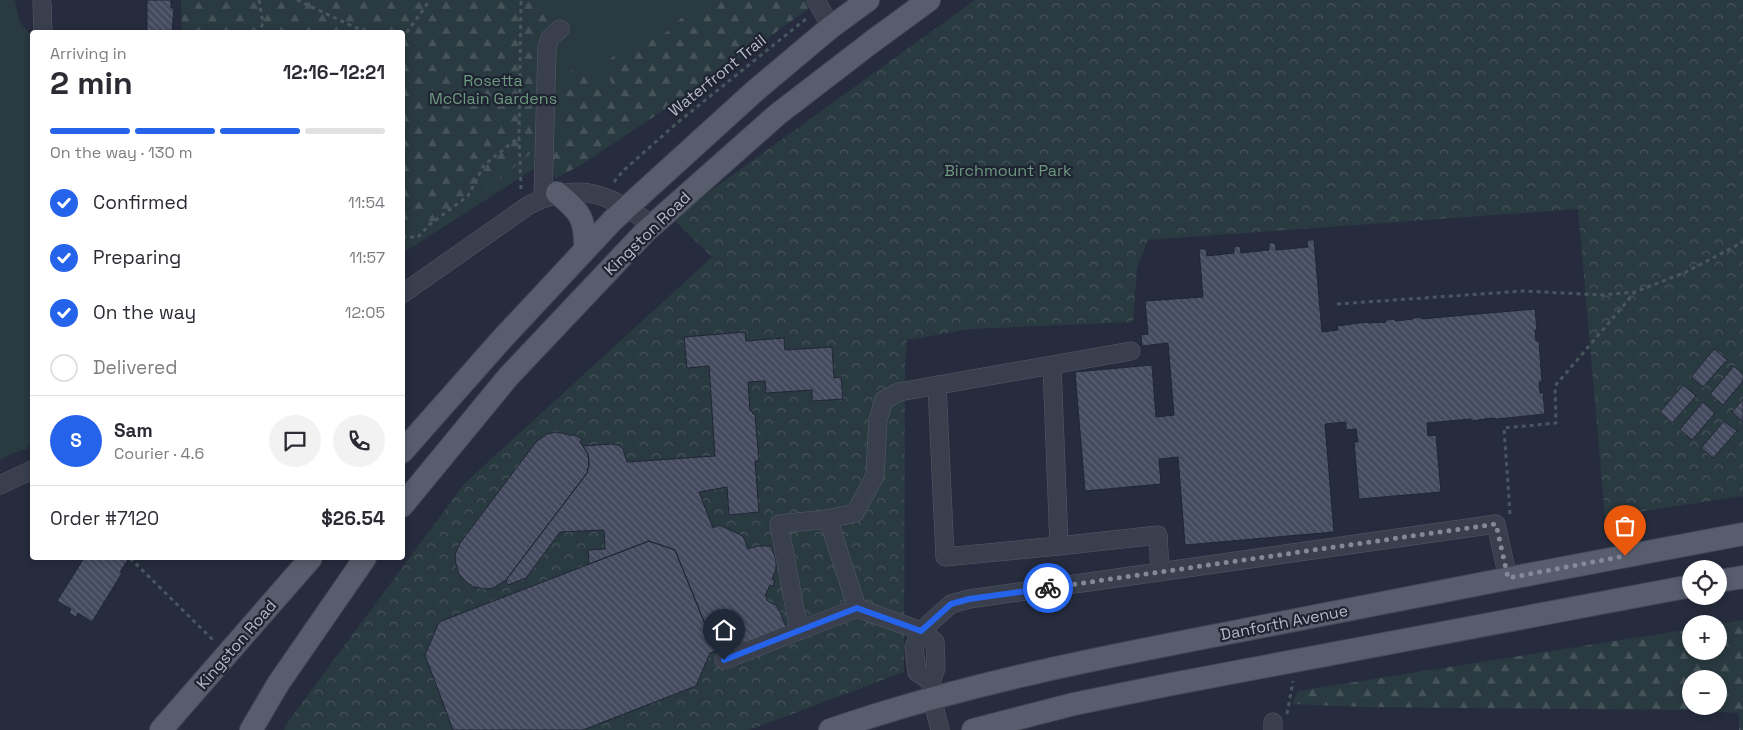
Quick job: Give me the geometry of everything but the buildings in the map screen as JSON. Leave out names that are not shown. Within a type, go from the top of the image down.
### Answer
[{"type":"main road","name":"Kingston Road","points":[[405,449],[585,248],[627,207],[756,90],[831,27],[868,0]]},
{"type":"main road","name":"Kingston Road","points":[[405,502],[508,377],[652,225],[778,114],[929,0]]},
{"type":"main road","points":[[550,196],[574,207],[581,218],[586,236],[585,248]]},
{"type":"main road","name":"Danforth Avenue","points":[[830,730],[932,690],[1007,678],[1084,661],[1508,578],[1743,534]]},
{"type":"main road","name":"Kingston Road","points":[[161,730],[309,560]]},
{"type":"main road","points":[[251,730],[278,684],[364,560]]},
{"type":"main road","points":[[1727,580],[1743,577]]},
{"type":"main road","points":[[973,730],[1074,704],[1682,588]]},
{"type":"street","points":[[818,3],[831,27]]},
{"type":"street","points":[[42,4],[43,30]]},
{"type":"street","points":[[550,196],[546,47],[550,38],[560,29]]},
{"type":"street","points":[[405,292],[529,205],[550,196],[586,192],[603,196],[627,207],[652,225]]},
{"type":"street","points":[[799,632],[779,524],[855,513],[875,476],[878,420],[884,400],[899,392],[1130,352]]},
{"type":"street","points":[[1052,365],[1060,546]]},
{"type":"street","points":[[937,385],[945,557],[1158,535],[1160,572]]},
{"type":"street","points":[[0,485],[30,471]]},
{"type":"street","points":[[828,518],[857,608]]},
{"type":"street","points":[[940,730],[932,690],[917,672],[914,647],[921,631],[951,604],[969,599],[1496,524],[1508,578]]},
{"type":"street","points":[[724,660],[857,608],[921,631]]},
{"type":"path","points":[[259,0],[263,23],[260,30]]},
{"type":"path","points":[[297,0],[361,30]]},
{"type":"path","points":[[405,35],[430,0]]},
{"type":"path","points":[[521,0],[519,136],[521,190]]},
{"type":"path","name":"Waterfront Trail","points":[[623,171],[677,122],[818,3]]},
{"type":"path","points":[[405,237],[418,237],[428,225],[468,196],[484,165],[519,136]]},
{"type":"path","points":[[1337,304],[1524,291],[1601,295],[1635,292],[1686,272],[1743,242]]},
{"type":"path","points":[[1496,524],[1510,516],[1504,428],[1556,423],[1555,386],[1635,292]]},
{"type":"path","points":[[132,560],[208,636]]},
{"type":"path","points":[[1278,725],[1294,678]]},
{"type":"green space","points":[[0,0],[15,0],[19,20],[30,34],[30,445],[27,449],[13,453],[0,460]]},
{"type":"green space","name":"Rosetta McClain Gardens","points":[[181,0],[798,0],[405,252],[405,30],[182,30]]},
{"type":"green space","points":[[181,0],[562,0],[551,3],[555,14],[537,54],[536,149],[473,202],[438,226],[405,219],[405,30],[182,30]]},
{"type":"green space","points":[[714,0],[805,0],[809,8],[724,70],[581,165],[556,178],[553,174],[552,157],[562,142],[565,97],[560,75],[585,66],[603,91],[609,96],[616,89],[607,76],[603,63],[620,52],[625,56],[637,53],[637,46],[667,32],[681,18],[694,16]]},
{"type":"green space","name":"Birchmount Park","points":[[975,0],[1743,0],[1743,496],[1605,517],[1578,209],[1148,240],[1137,268],[1133,322],[970,329],[907,340],[905,365],[904,672],[749,730],[284,730],[287,723],[465,483],[712,257],[675,221],[698,200]]},
{"type":"green space","points":[[1743,620],[1743,730],[1739,730],[1739,713],[1727,712],[1727,670],[1682,670],[1682,710],[1363,707],[1292,704],[1298,691],[1682,630],[1682,660],[1727,660],[1727,623]]},
{"type":"way so far","points":[[1048,588],[1496,524],[1508,578],[1625,556]]},
{"type":"route","points":[[724,660],[857,608],[921,631],[951,604],[969,599],[1048,588]]}]
